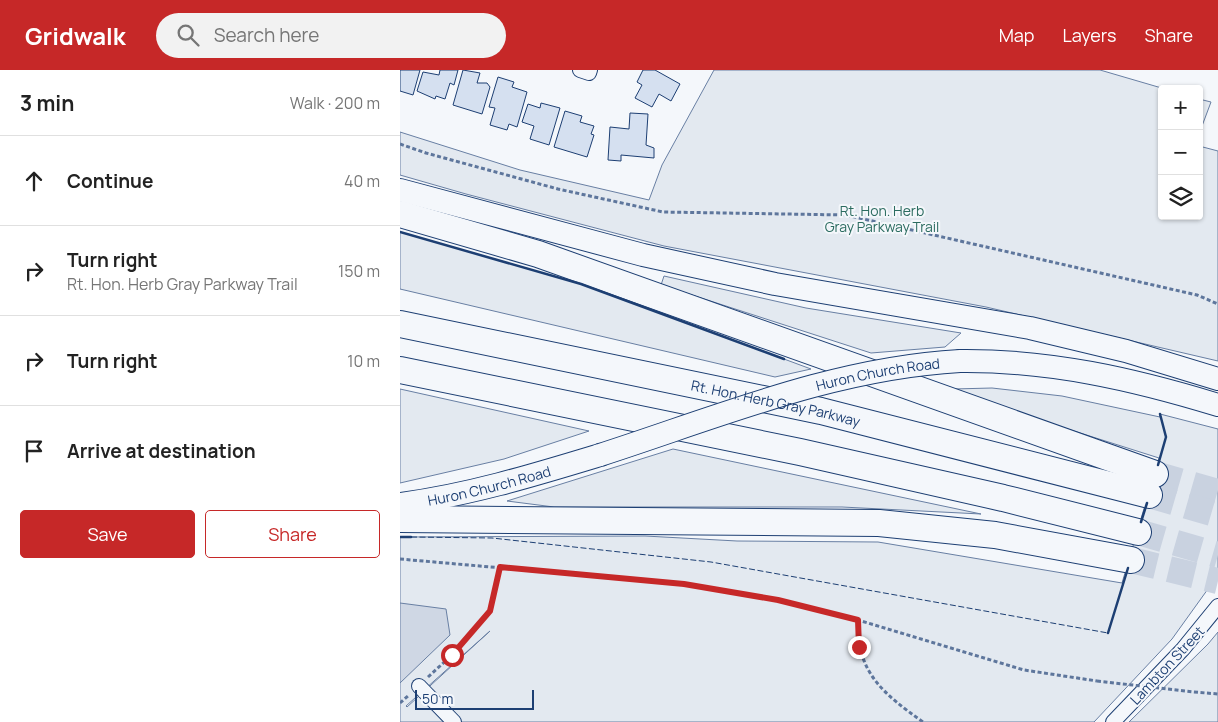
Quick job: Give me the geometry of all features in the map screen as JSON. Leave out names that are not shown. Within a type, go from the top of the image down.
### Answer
[{"type":"highway","name":"Rt. Hon. Herb Gray Parkway","points":[[400,214],[538,254],[1152,484],[821,411],[400,324]]},
{"type":"highway","points":[[400,370],[800,452],[1002,498],[1138,532]]},
{"type":"highway","points":[[400,519],[879,523],[995,535],[1131,560]]},
{"type":"main road","points":[[400,190],[644,255],[775,284],[1030,328],[1126,351],[1218,379]]},
{"type":"main road","name":"Huron Church Road","points":[[400,504],[456,495],[506,483],[600,455],[804,387],[898,367],[960,361],[998,361],[1083,370],[1171,391],[1218,406]]},
{"type":"street","points":[[580,70],[589,73],[590,70]]},
{"type":"street","name":"Lambton Street","points":[[1113,722],[1183,650],[1218,606]]},
{"type":"street","points":[[419,686],[454,722]]},
{"type":"path","points":[[400,144],[426,154],[558,189],[662,212],[846,215],[1197,295],[1218,304]]},
{"type":"path","points":[[400,559],[684,584],[778,600],[858,620],[1024,670],[1098,681],[1218,694]]},
{"type":"path","points":[[400,703],[452,655],[490,611],[500,567]]},
{"type":"path","points":[[858,620],[857,638],[860,654],[875,681],[889,696],[923,722]]},
{"type":"green space","name":"Rt. Hon. Herb Gray Parkway Trail","points":[[714,70],[1100,70],[1158,87],[1158,220],[1203,220],[1203,147],[1218,151],[1218,361],[986,307],[664,246],[466,194],[400,175],[400,132],[520,170],[649,200],[662,165]]},
{"type":"green space","points":[[1203,100],[1211,102],[1203,123]]},
{"type":"green space","points":[[400,232],[581,284],[811,369],[775,377],[400,289]]},
{"type":"green space","points":[[664,276],[806,308],[961,333],[945,347],[871,353],[661,285]]},
{"type":"green space","points":[[992,388],[1062,396],[1160,417],[1160,414],[1218,429],[1218,575],[1172,639],[1094,722],[400,722],[400,537],[645,536],[737,541],[878,542],[1122,583],[1159,458],[1058,426],[953,389]],"holes":[[[490,631],[407,707],[406,706]]]},
{"type":"green space","points":[[400,389],[589,431],[504,459],[400,483]]},
{"type":"green space","points":[[673,449],[981,514],[842,507],[554,507],[507,501]]},
{"type":"green space","points":[[1218,632],[1218,722],[1129,722],[1208,644]]},
{"type":"shaded area","points":[[400,603],[446,609],[450,635],[400,683]]},
{"type":"building","points":[[400,70],[420,70],[413,95],[400,91]]},
{"type":"building","points":[[440,70],[458,70],[454,85],[450,83],[445,99],[436,96],[435,99],[417,91],[423,72],[439,75]]},
{"type":"building","points":[[463,70],[480,73],[477,83],[487,83],[490,87],[482,114],[453,105]]},
{"type":"building","points":[[643,70],[655,70],[680,84],[671,101],[659,94],[652,107],[635,98],[642,85],[637,82]]},
{"type":"building","points":[[498,77],[514,82],[512,87],[527,92],[517,127],[509,124],[507,130],[490,125],[495,108],[489,107]]},
{"type":"building","points":[[541,103],[560,108],[549,145],[530,139],[534,126],[522,122],[528,104],[540,108]]},
{"type":"building","points":[[565,111],[582,116],[580,122],[594,126],[591,134],[594,135],[587,157],[554,147]]},
{"type":"building","points":[[630,113],[648,114],[646,145],[654,148],[654,158],[621,155],[621,161],[608,160],[610,127],[629,129]]},
{"type":"tunnel","points":[[1155,474],[1218,492]]},
{"type":"tunnel","points":[[1149,495],[1218,515]]},
{"type":"tunnel","points":[[1138,532],[1218,555]]},
{"type":"tunnel","points":[[1131,560],[1218,581]]},
{"type":"fence","points":[[411,537],[492,538],[711,562],[1108,633]]},
{"type":"wall","points":[[400,232],[581,284],[784,359]]},
{"type":"wall","points":[[1158,465],[1166,437],[1160,414]]},
{"type":"wall","points":[[1141,522],[1147,503]]},
{"type":"wall","points":[[400,537],[411,537]]},
{"type":"wall","points":[[1108,633],[1128,568]]},
{"type":"route","points":[[452,655],[490,611],[500,567],[684,584],[778,600],[858,620],[857,638],[859,647]]}]
